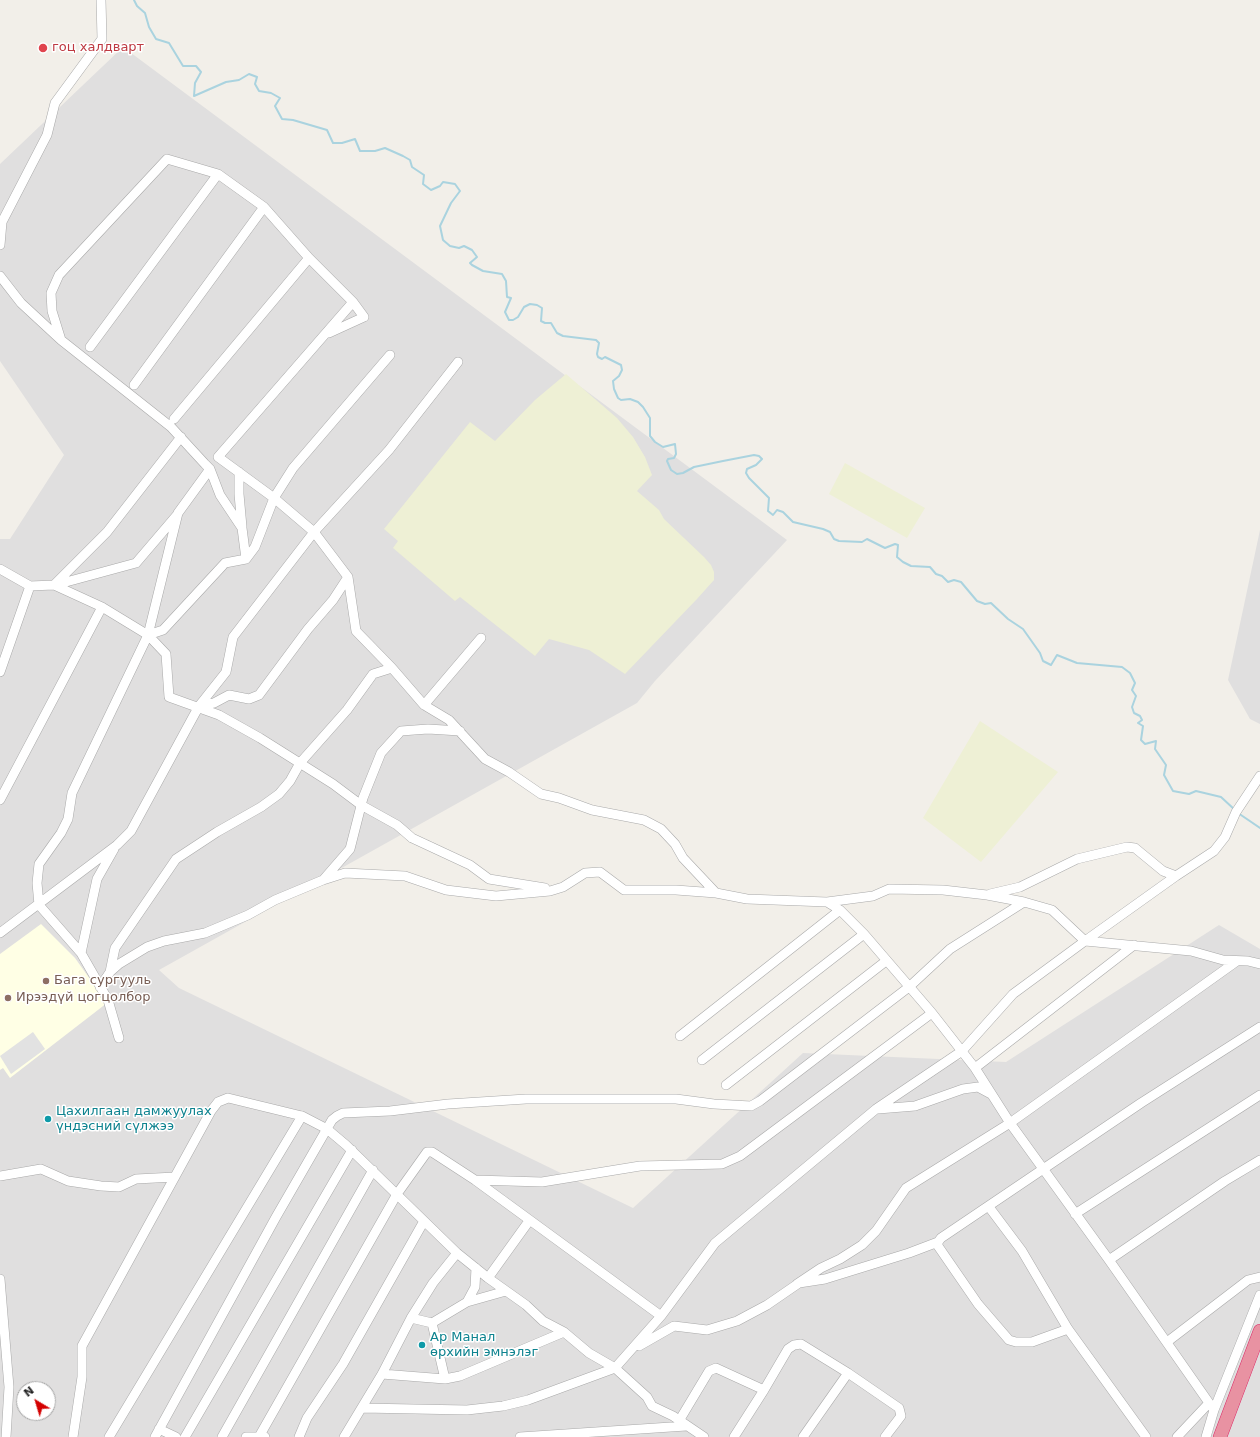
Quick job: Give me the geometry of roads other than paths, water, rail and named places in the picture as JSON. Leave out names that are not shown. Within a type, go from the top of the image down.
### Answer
[{"type":"highway","points":[[1220,1437],[1260,1331]]},
{"type":"street","points":[[0,245],[2,222],[46,135],[56,103],[102,39],[101,0]]},
{"type":"street","points":[[61,340],[52,311],[51,293],[59,275],[167,159],[218,174],[264,207],[309,258],[353,302],[364,318],[324,335]]},
{"type":"street","points":[[90,347],[218,174]]},
{"type":"street","points":[[134,385],[264,207]]},
{"type":"street","points":[[174,419],[309,258]]},
{"type":"street","points":[[0,276],[21,303],[61,340],[181,437],[210,469],[220,495],[242,528]]},
{"type":"street","points":[[353,302],[218,457],[274,498],[314,532],[348,577],[356,631],[392,668],[424,705],[449,720],[485,759],[509,772],[541,794],[559,798],[592,810],[644,820],[661,829],[675,844],[683,858],[716,893]]},
{"type":"street","points":[[148,635],[163,630],[225,563],[246,559],[256,547],[274,498],[293,468],[390,355]]},
{"type":"street","points":[[0,934],[117,845],[130,831],[199,706],[226,672],[233,637],[314,532],[389,450],[458,362]]},
{"type":"street","points":[[54,585],[108,532],[181,437]]},
{"type":"street","points":[[0,569],[30,586],[54,585],[136,563],[178,514],[210,469]]},
{"type":"street","points":[[239,472],[239,494],[246,559]]},
{"type":"street","points":[[119,1038],[108,1000],[81,954],[38,905],[37,883],[39,864],[61,833],[68,819],[72,793],[148,635],[178,514]]},
{"type":"street","points":[[199,706],[214,703],[229,695],[249,699],[259,695],[308,629],[333,600],[348,577]]},
{"type":"street","points":[[54,585],[102,607],[148,635],[166,654],[169,696],[199,706],[219,715],[300,763],[362,806],[397,825],[412,838],[470,865],[489,879],[544,888],[563,887]]},
{"type":"street","points":[[0,672],[30,586]]},
{"type":"street","points":[[0,800],[102,607]]},
{"type":"street","points":[[424,705],[481,638]]},
{"type":"street","points":[[110,972],[115,948],[176,859],[217,832],[261,807],[279,794],[290,781],[300,763],[347,710],[373,674],[392,668]]},
{"type":"street","points":[[323,880],[339,864],[350,849],[362,806],[381,753],[401,731],[428,729],[460,731]]},
{"type":"street","points":[[362,1408],[467,1410],[502,1406],[528,1400],[615,1368],[661,1316],[715,1242],[876,1109],[962,1051],[1013,994],[1176,876],[1214,851],[1225,837],[1236,812],[1260,776]]},
{"type":"street","points":[[81,954],[96,879],[117,845]]},
{"type":"street","points":[[987,894],[1020,887],[1077,859],[1127,847],[1135,848],[1163,871],[1176,876]]},
{"type":"street","points":[[100,987],[110,972],[119,964],[147,947],[164,941],[205,933],[248,915],[275,900],[323,880],[345,873],[405,876],[446,890],[496,896],[550,891],[563,887],[585,873],[600,872],[624,890],[676,890],[716,893],[747,899],[827,902],[874,896],[889,889],[944,890],[987,894],[1052,910],[1085,941],[1134,944],[1191,951],[1223,960],[1248,961],[1260,964]]},
{"type":"street","points":[[827,902],[840,910],[864,934],[932,1013],[975,1068],[1010,1123],[1212,1406]]},
{"type":"street","points":[[176,1437],[157,1433],[332,1120],[343,1113],[390,1111],[448,1104],[526,1099],[676,1099],[714,1104],[751,1106],[760,1101],[909,987],[950,949],[1024,902]]},
{"type":"street","points":[[680,1036],[840,910]]},
{"type":"street","points":[[702,1060],[864,934]]},
{"type":"street","points":[[975,1068],[1134,944]]},
{"type":"street","points":[[726,1085],[886,961]]},
{"type":"street","points":[[628,1353],[645,1341],[674,1326],[707,1330],[737,1321],[768,1305],[820,1268],[840,1259],[862,1245],[876,1231],[906,1188],[1010,1123],[1237,961]]},
{"type":"street","points":[[475,1180],[542,1182],[640,1166],[722,1164],[740,1156],[932,1013]]},
{"type":"street","points":[[797,1284],[825,1279],[909,1253],[938,1242],[941,1238],[1142,1103],[1260,1027]]},
{"type":"street","points":[[876,1109],[915,1106],[963,1089],[978,1088],[992,1095]]},
{"type":"street","points":[[1075,1214],[1260,1095]]},
{"type":"street","points":[[73,1437],[82,1377],[82,1346],[211,1111],[223,1099],[228,1098],[302,1116],[327,1129],[352,1150],[458,1253],[488,1278],[526,1305],[544,1321],[564,1332],[589,1353],[615,1368],[647,1397],[652,1406],[704,1437]]},
{"type":"street","points":[[109,1437],[302,1116]]},
{"type":"street","points":[[185,1437],[352,1150]]},
{"type":"street","points":[[246,1437],[263,1436],[397,1194],[427,1152],[432,1152],[475,1180],[529,1221],[661,1316]]},
{"type":"street","points":[[1109,1260],[1221,1184],[1260,1160]]},
{"type":"street","points":[[0,1176],[41,1168],[68,1180],[101,1186],[119,1187],[136,1179],[175,1177]]},
{"type":"street","points":[[222,1437],[372,1170]]},
{"type":"street","points":[[989,1207],[1022,1251],[1068,1330],[1146,1437]]},
{"type":"street","points":[[299,1437],[307,1418],[343,1364],[424,1221]]},
{"type":"street","points":[[488,1278],[529,1221]]},
{"type":"street","points":[[938,1242],[938,1246],[978,1304],[1008,1340],[1016,1342],[1032,1342],[1068,1330]]},
{"type":"street","points":[[344,1437],[382,1374],[411,1318],[433,1283],[458,1253]]},
{"type":"street","points":[[467,1302],[475,1287],[476,1268]]},
{"type":"street","points":[[1167,1342],[1248,1280],[1260,1277]]},
{"type":"street","points":[[0,1279],[9,1387],[6,1437]]},
{"type":"street","points":[[411,1318],[432,1323],[467,1302],[506,1291]]},
{"type":"street","points":[[1206,1437],[1212,1406],[1260,1295]]},
{"type":"street","points":[[432,1323],[445,1379]]},
{"type":"street","points":[[382,1374],[445,1379],[460,1376],[564,1332]]},
{"type":"street","points":[[734,1437],[788,1349],[794,1345],[801,1344],[848,1373],[898,1408],[901,1416],[885,1437]]},
{"type":"street","points":[[682,1423],[709,1371],[716,1368],[764,1390]]},
{"type":"street","points":[[803,1437],[848,1373]]},
{"type":"street","points":[[1177,1437],[1212,1406]]},
{"type":"street","points":[[520,1437],[682,1423]]},
{"type":"waterway","points":[[134,0],[137,6],[145,13],[149,27],[156,39],[169,43],[183,66],[196,66],[201,72],[195,83],[194,96],[226,82],[239,80],[249,74],[257,77],[255,84],[259,91],[271,93],[280,98],[275,106],[282,119],[293,120],[327,130],[333,143],[342,143],[355,139],[360,151],[375,151],[385,148],[403,156],[410,160],[412,167],[424,175],[423,184],[431,190],[440,186],[443,182],[455,184],[460,191],[451,203],[440,226],[443,240],[450,246],[459,248],[464,246],[472,250],[477,257],[470,263],[472,265],[483,271],[502,274],[506,281],[507,297],[511,298],[505,312],[509,320],[513,320],[518,317],[524,307],[530,304],[537,305],[542,308],[541,321],[551,323],[557,333],[563,336],[596,340],[599,343],[597,354],[598,357],[602,359],[605,357],[621,365],[622,370],[619,376],[613,381],[614,389],[618,398],[621,400],[630,399],[638,402],[643,407],[650,418],[650,436],[655,442],[663,447],[675,444],[676,454],[674,458],[668,459],[667,461],[671,470],[677,474],[683,473],[694,467],[754,455],[759,456],[762,459],[756,465],[747,469],[746,473],[769,498],[768,511],[773,515],[777,510],[783,512],[793,522],[823,529],[830,532],[834,539],[839,541],[862,542],[867,539],[885,548],[895,544],[898,545],[897,557],[903,562],[911,566],[930,567],[936,574],[942,576],[948,582],[954,580],[961,582],[977,601],[985,604],[991,603],[1008,619],[1023,629],[1040,653],[1043,661],[1051,665],[1057,655],[1077,663],[1122,667],[1130,673],[1135,683],[1132,690],[1136,696],[1132,707],[1134,713],[1140,716],[1142,720],[1138,723],[1143,726],[1141,740],[1145,744],[1156,741],[1155,749],[1166,765],[1164,775],[1173,791],[1189,794],[1196,791],[1221,797],[1235,810]]},
{"type":"waterway","points":[[1238,813],[1260,828]]},
{"type":"place","name":"гоц халдварт","points":[[43,48]]},
{"type":"place","name":"Бага сургууль","points":[[46,981]]},
{"type":"place","name":"Ирээдүй цогцолбор","points":[[8,998]]},
{"type":"place","name":"Цахилгаан дамжуулах үндэсний сүлжээ","points":[[48,1119]]},
{"type":"place","name":"Ар Манал өрхийн эмнэлэг","points":[[422,1345]]}]
